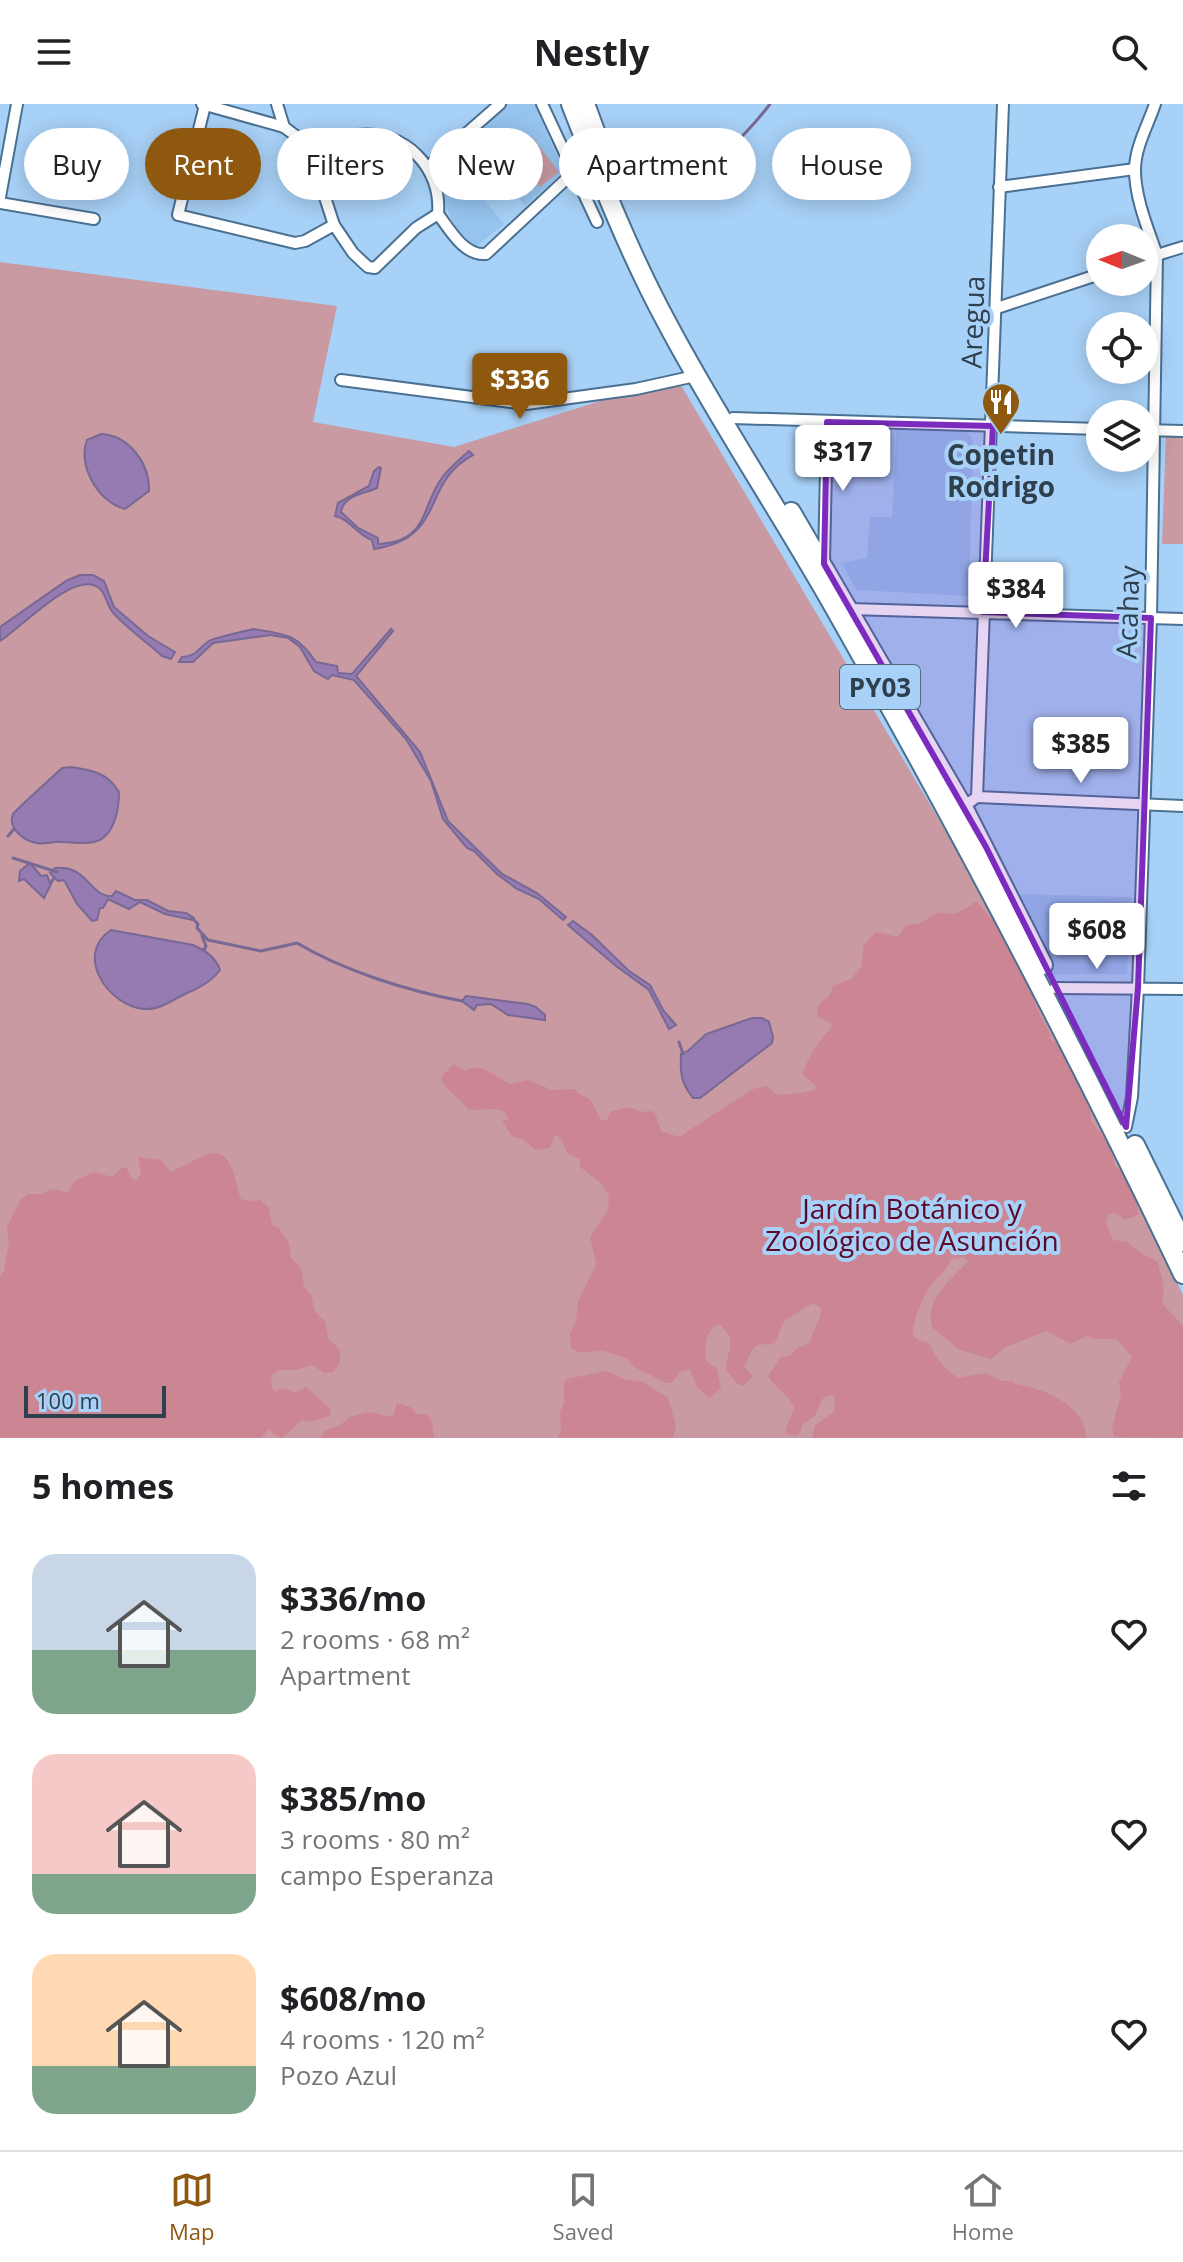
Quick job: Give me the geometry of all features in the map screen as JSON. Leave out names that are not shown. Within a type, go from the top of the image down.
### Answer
[{"type":"highway","name":"PY03","points":[[571,104],[580,128]]},
{"type":"highway","name":"PY03","points":[[585,104],[656,281],[680,328],[824,564],[964,806],[1183,1242]]},
{"type":"highway","name":"PY03","points":[[610,200],[647,285],[695,376],[838,613],[964,806],[1183,1274]]},
{"type":"street","points":[[17,104],[0,200],[94,219]]},
{"type":"street","points":[[277,104],[284,127]]},
{"type":"street","points":[[473,128],[500,104]]},
{"type":"street","points":[[542,104],[559,140]]},
{"type":"street","name":"Aregua","points":[[964,806],[983,612],[993,426],[1003,104]]},
{"type":"street","name":"Acahay","points":[[1147,224],[1135,169],[1141,141],[1155,104]]},
{"type":"street","points":[[284,127],[203,105],[178,215],[295,243],[334,225]]},
{"type":"street","points":[[413,153],[429,166]]},
{"type":"street","points":[[999,187],[1135,169]]},
{"type":"street","points":[[438,200],[438,214],[457,239],[471,252],[486,254],[559,186]]},
{"type":"street","points":[[326,200],[334,225],[353,253],[368,267],[375,268],[416,228],[438,214]]},
{"type":"street","points":[[587,200],[597,222]]},
{"type":"street","points":[[1158,255],[1183,247]]},
{"type":"street","points":[[997,308],[1086,279]]},
{"type":"street","name":"Acahay","points":[[1150,400],[1155,296]]},
{"type":"street","points":[[341,380],[526,404],[636,389],[695,376]]},
{"type":"street","points":[[733,418],[1086,429]]},
{"type":"street","points":[[824,564],[827,422]]},
{"type":"street","points":[[1158,430],[1183,431]]},
{"type":"street","name":"Acahay","points":[[1126,1127],[1132,1097],[1138,988],[1151,618],[1149,472]]},
{"type":"street","points":[[850,609],[1183,619]]},
{"type":"street","points":[[964,806],[1183,806]]},
{"type":"street","points":[[1055,988],[1183,989]]},
{"type":"highlighted area","points":[[827,422],[993,426],[983,612],[1151,618],[1138,988],[1126,1127],[986,847],[824,564]]},
{"type":"shaded area","points":[[507,104],[534,104],[559,160],[559,175],[543,190],[543,128],[480,128]]},
{"type":"shaded area","points":[[444,200],[484,200],[504,224],[474,248],[453,224]]},
{"type":"shaded area","points":[[897,424],[968,432],[973,440],[969,596],[856,590],[842,563],[867,558],[870,517],[892,517]]},
{"type":"shaded area","points":[[101,434],[129,445],[146,471],[149,491],[125,509],[115,505],[99,491],[88,472],[85,461],[87,440]]},
{"type":"shaded area","points":[[469,451],[473,455],[446,480],[424,521],[413,533],[397,543],[374,549],[372,540],[335,516],[338,503],[369,486],[374,471],[379,467],[377,488],[350,499],[341,512],[358,528],[378,538],[378,544],[406,537],[421,522],[441,479]]},
{"type":"shaded area","points":[[80,575],[93,575],[104,581],[114,607],[148,636],[175,652],[171,659],[162,656],[127,627],[111,610],[101,590],[89,584],[76,586],[48,602],[0,641],[0,627],[66,581]]},
{"type":"shaded area","points":[[253,629],[290,637],[303,646],[316,662],[337,666],[338,673],[352,674],[391,629],[393,631],[356,676],[420,752],[448,821],[502,874],[537,893],[566,917],[563,920],[539,899],[517,889],[467,848],[443,819],[431,781],[406,739],[354,680],[332,675],[328,679],[314,671],[300,647],[288,638],[271,635],[213,643],[193,662],[179,662],[182,657],[194,654],[212,640]]},
{"type":"shaded area","points":[[71,767],[99,774],[110,780],[119,792],[111,829],[99,840],[83,843],[40,843],[22,837],[12,824],[13,814],[62,768]]},
{"type":"shaded area","points":[[30,863],[41,876],[47,875],[50,883],[54,877],[50,873],[55,868],[66,868],[75,871],[104,895],[112,896],[116,891],[194,918],[165,914],[140,902],[129,909],[108,899],[100,908],[97,920],[92,921],[77,904],[64,880],[54,878],[44,898],[24,879],[19,881],[20,871]]},
{"type":"shaded area","points":[[1013,894],[1131,897],[1127,974],[1054,974]]},
{"type":"shaded area","points":[[573,921],[629,971],[650,985],[663,1010],[676,1025],[669,1029],[649,990],[568,925]]},
{"type":"shaded area","points":[[111,930],[193,945],[210,954],[220,970],[204,984],[161,1006],[145,1009],[132,1006],[108,990],[96,965],[95,953],[100,940]]},
{"type":"shaded area","points":[[466,996],[528,1004],[545,1015],[545,1020],[508,1015],[491,1004],[477,1005],[474,1010],[462,1001]]},
{"type":"shaded area","points":[[752,1018],[769,1022],[772,1043],[700,1098],[693,1098],[682,1078],[681,1054],[706,1034]]},
{"type":"green space","points":[[543,151],[559,172],[543,185]]},
{"type":"green space","name":"Jardín Botánico y Zoológico de Asunción","points":[[0,262],[337,306],[313,422],[454,447],[676,377],[985,897],[1084,1089],[1183,1295],[1183,1438],[0,1438]]},
{"type":"green space","points":[[1166,436],[1183,437],[1183,544],[1162,544]]},
{"type":"green space","name":"Jardín Botánico y Zoológico de Asunción","points":[[976,901],[1003,932],[1004,941],[1017,955],[1017,965],[1029,982],[1051,1040],[1064,1047],[1072,1069],[1083,1085],[1090,1102],[1091,1121],[1111,1147],[1115,1166],[1131,1181],[1135,1190],[1138,1215],[1124,1220],[1118,1214],[1109,1213],[1106,1222],[1113,1240],[1127,1242],[1158,1262],[1164,1289],[1162,1303],[1183,1326],[1183,1438],[1114,1437],[1112,1427],[1121,1396],[1119,1382],[1132,1357],[1117,1339],[1093,1339],[1088,1335],[1071,1344],[1046,1331],[1006,1347],[991,1359],[958,1349],[932,1327],[931,1317],[936,1298],[968,1261],[965,1257],[951,1259],[931,1285],[919,1310],[913,1335],[929,1343],[941,1363],[958,1378],[985,1373],[1061,1400],[1079,1416],[1086,1438],[812,1438],[815,1425],[834,1412],[835,1397],[831,1395],[823,1398],[815,1416],[803,1424],[800,1433],[796,1436],[786,1434],[794,1408],[789,1398],[768,1376],[781,1357],[790,1356],[809,1343],[821,1308],[813,1303],[784,1321],[775,1343],[754,1347],[744,1366],[753,1377],[742,1386],[726,1370],[729,1335],[719,1324],[714,1327],[706,1340],[705,1356],[706,1361],[717,1369],[721,1388],[710,1398],[697,1387],[690,1369],[681,1371],[672,1383],[667,1383],[636,1368],[626,1358],[603,1351],[579,1352],[571,1348],[570,1334],[576,1321],[578,1302],[596,1264],[590,1237],[608,1210],[609,1196],[602,1184],[580,1167],[580,1159],[567,1153],[562,1140],[555,1134],[550,1148],[536,1150],[522,1139],[512,1136],[502,1121],[509,1119],[504,1111],[469,1110],[441,1078],[453,1064],[465,1071],[483,1069],[510,1084],[528,1080],[552,1090],[574,1089],[590,1099],[601,1120],[607,1120],[610,1112],[628,1107],[642,1112],[651,1111],[655,1113],[661,1131],[679,1137],[753,1089],[767,1086],[777,1095],[814,1090],[816,1086],[802,1074],[814,1049],[832,1027],[831,1023],[817,1017],[818,1009],[830,995],[833,986],[851,979],[862,966],[863,946],[876,932],[898,937],[906,925],[919,924],[939,912],[959,912]]},
{"type":"green space","points":[[217,1153],[231,1166],[241,1199],[260,1200],[269,1208],[272,1225],[278,1227],[289,1243],[291,1258],[301,1268],[304,1286],[311,1295],[315,1312],[325,1321],[328,1338],[340,1350],[340,1362],[333,1372],[324,1373],[312,1365],[280,1370],[272,1375],[274,1392],[283,1388],[295,1393],[306,1387],[329,1408],[331,1415],[311,1422],[302,1420],[282,1438],[269,1429],[261,1438],[0,1438],[0,1277],[4,1271],[9,1241],[7,1227],[20,1200],[28,1194],[53,1189],[68,1193],[74,1182],[93,1172],[113,1177],[126,1167],[132,1179],[137,1180],[141,1174],[138,1157],[161,1160],[171,1172],[207,1154]]},
{"type":"green space","points":[[606,1371],[624,1379],[643,1382],[668,1398],[676,1425],[673,1438],[557,1438],[561,1431],[564,1383],[567,1379]]},
{"type":"green space","points":[[397,1403],[410,1407],[417,1414],[426,1414],[432,1421],[434,1438],[320,1438],[326,1430],[339,1426],[350,1417],[369,1412],[393,1417]]},
{"type":"waterway","points":[[750,128],[770,104]]},
{"type":"waterway","points":[[8,836],[14,829]]},
{"type":"waterway","points":[[13,858],[57,872]]},
{"type":"waterway","points":[[192,918],[208,940],[261,951],[297,943],[377,979],[462,1001]]},
{"type":"waterway","points":[[202,936],[206,946],[204,950]]},
{"type":"waterway","points":[[679,1042],[683,1054]]},
{"type":"place","name":"Copetin Rodrigo","points":[[1001,436]]}]
